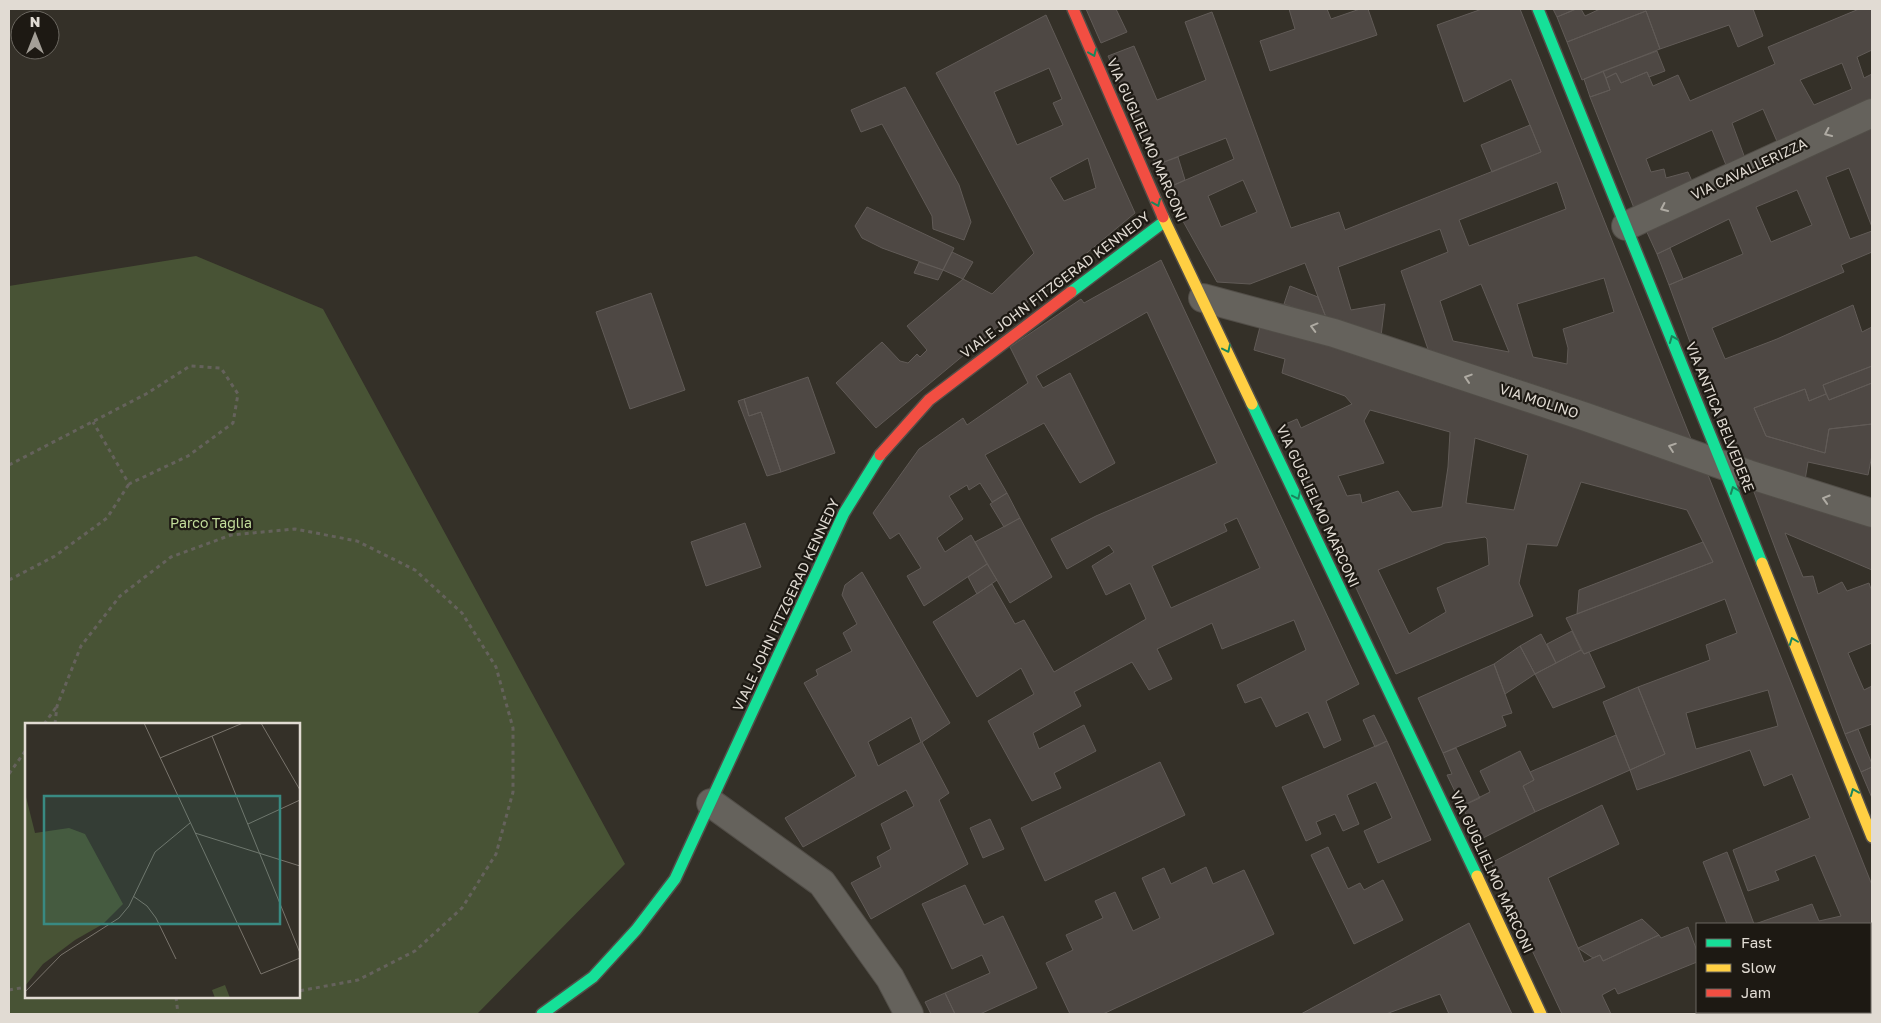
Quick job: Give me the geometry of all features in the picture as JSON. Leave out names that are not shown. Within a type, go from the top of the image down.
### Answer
[{"type":"street","name":"VIA GUGLIELMO MARCONI","points":[[1073,9],[1165,221],[1446,810],[1541,1014]]},
{"type":"street","name":"VIA ANTICA BELVEDERE","points":[[1538,9],[1724,466],[1872,837]]},
{"type":"street","name":"VIA CAVALLERIZZA","points":[[1626,226],[1872,113]]},
{"type":"street","name":"VIALE JOHN FITZGERAD KENNEDY","points":[[542,1014],[593,977],[636,930],[675,879],[844,514],[881,453],[930,400],[1165,221]]},
{"type":"street","name":"VIA MOLINO","points":[[1203,298],[1334,333],[1586,417],[1724,466],[1872,514]]},
{"type":"street","points":[[710,803],[822,883],[890,978],[909,1014]]},
{"type":"path","points":[[9,465],[146,394],[190,366],[221,368],[238,394],[233,423],[188,456],[129,484],[107,518],[55,556],[9,580]]},
{"type":"path","points":[[93,422],[129,484]]},
{"type":"path","points":[[45,723],[57,706],[81,646],[120,596],[171,558],[231,535],[294,529],[358,541],[415,570],[462,613],[496,667],[514,728],[514,792],[496,854],[462,908],[415,951],[358,980],[300,991]]},
{"type":"path","points":[[55,723],[57,706]]},
{"type":"path","points":[[9,774],[25,751]]},
{"type":"path","points":[[9,990],[25,987]]},
{"type":"path","points":[[176,998],[178,1014]]},
{"type":"green space","name":"Parco Taglia","points":[[196,256],[323,309],[625,864],[477,1014],[9,1014],[9,286]]},
{"type":"building","points":[[1086,9],[1116,9],[1127,32],[1101,43]]},
{"type":"building","points":[[1289,9],[1327,9],[1331,19],[1360,9],[1368,9],[1377,35],[1270,71],[1260,41],[1295,29]]},
{"type":"building","points":[[1482,9],[1520,9],[1693,444],[1430,355],[1401,271],[1448,252],[1440,229],[1338,267],[1351,310],[1385,304],[1381,336],[1327,320],[1305,263],[1250,284],[1217,282],[1165,189],[1234,159],[1226,138],[1156,165],[1108,56],[1134,46],[1157,100],[1206,80],[1185,22],[1212,12],[1291,228],[1339,212],[1345,230],[1541,152],[1511,79],[1464,102],[1437,25]],"holes":[[[1243,180],[1257,212],[1221,227],[1208,196]],[[1557,182],[1566,209],[1469,246],[1459,220]],[[1604,278],[1614,312],[1563,329],[1568,348],[1567,364],[1533,357],[1517,304]],[[1481,284],[1509,352],[1453,341],[1440,301]]]},
{"type":"building","points":[[1553,9],[1576,9],[1557,17]]},
{"type":"building","points":[[1576,9],[1581,9],[1585,16],[1600,9],[1753,9],[1763,36],[1738,47],[1729,25],[1660,49],[1646,11],[1567,42],[1557,17]]},
{"type":"building","points":[[1859,9],[1872,9],[1872,50],[1857,57],[1864,78],[1872,74],[1872,103],[1779,146],[1763,109],[1732,123],[1746,161],[1728,170],[1712,130],[1646,159],[1651,172],[1664,169],[1666,178],[1688,172],[1694,186],[1636,213],[1590,97],[1610,90],[1606,78],[1616,73],[1621,83],[1647,72],[1653,86],[1678,75],[1690,101],[1775,64],[1768,47]],"holes":[[[1842,63],[1852,89],[1814,105],[1800,80]]]},
{"type":"building","points":[[1646,11],[1660,49],[1582,80],[1567,42]]},
{"type":"building","points":[[1046,15],[1135,213],[876,428],[836,383],[882,342],[900,361],[908,363],[917,354],[920,357],[927,350],[907,326],[963,279],[992,294],[1034,253],[936,73]],"holes":[[[1049,68],[1062,99],[1053,103],[1063,125],[1017,145],[994,92]],[[1088,158],[1096,188],[1064,201],[1050,178]]]},
{"type":"building","points":[[1657,51],[1665,71],[1649,77],[1647,72],[1621,83],[1616,73],[1606,78],[1603,71]]},
{"type":"building","points":[[1603,71],[1610,90],[1590,97],[1584,79]]},
{"type":"building","points":[[905,87],[959,185],[971,222],[964,240],[933,229],[932,216],[882,124],[861,132],[851,110]]},
{"type":"building","points":[[1872,119],[1872,227],[1849,168],[1826,177],[1850,239],[1872,231],[1872,252],[1841,265],[1844,272],[1712,328],[1725,359],[1777,339],[1853,305],[1862,332],[1872,327],[1872,366],[1823,385],[1826,394],[1809,401],[1805,389],[1754,408],[1766,436],[1825,453],[1829,429],[1872,424],[1872,455],[1868,475],[1808,462],[1805,480],[1733,459],[1669,285],[1743,254],[1729,219],[1657,254],[1645,228]],"holes":[[[1797,190],[1812,225],[1771,242],[1756,207]]]},
{"type":"building","points":[[1530,125],[1541,152],[1492,172],[1481,145]]},
{"type":"building","points":[[1178,157],[1185,180],[1165,189],[1156,165]]},
{"type":"building","points":[[867,207],[954,248],[943,270],[882,248],[862,238],[855,226]]},
{"type":"building","points":[[1670,248],[1683,279],[1669,285],[1657,254]]},
{"type":"building","points":[[952,252],[973,262],[963,279],[943,270]]},
{"type":"building","points":[[1161,260],[1359,684],[1326,701],[1341,740],[1324,748],[1308,712],[1276,727],[1261,697],[1245,703],[1237,685],[1306,650],[1294,620],[1222,649],[1212,623],[1157,649],[1172,679],[1149,690],[1132,662],[1074,692],[1081,706],[1033,733],[1039,749],[1084,725],[1096,751],[1054,773],[1061,788],[1032,801],[988,721],[1034,694],[1021,668],[977,697],[933,622],[992,584],[1015,624],[1024,620],[1054,672],[1146,619],[1130,583],[1106,595],[1092,566],[1114,552],[1109,545],[1067,569],[1051,539],[1096,516],[1217,463],[1147,312],[1036,376],[1043,388],[1070,373],[1115,463],[1080,483],[1044,423],[985,455],[1007,493],[992,502],[980,483],[969,490],[967,485],[949,496],[963,519],[937,538],[945,552],[971,535],[987,564],[924,606],[907,576],[921,568],[899,533],[890,539],[873,513],[919,449],[963,418],[967,425],[1028,383],[1010,347],[1081,299],[1084,303]],"holes":[[[1237,518],[1260,568],[1171,608],[1152,566],[1227,531],[1224,524]]]},
{"type":"building","points":[[919,262],[943,270],[938,280],[914,273]]},
{"type":"building","points":[[1290,286],[1318,297],[1327,320],[1284,304]]},
{"type":"building","points":[[651,293],[685,390],[630,409],[596,312]]},
{"type":"building","points":[[1261,323],[1704,465],[1872,885],[1872,962],[1871,923],[1758,923],[1812,904],[1819,921],[1841,916],[1815,855],[1775,871],[1779,880],[1748,891],[1733,850],[1810,818],[1792,774],[1764,786],[1750,750],[1637,790],[1630,770],[1665,754],[1638,687],[1710,660],[1706,645],[1737,633],[1725,599],[1584,654],[1566,618],[1713,562],[1687,510],[1581,482],[1557,546],[1527,544],[1519,583],[1533,616],[1396,674],[1281,426],[1297,419],[1301,428],[1352,404],[1345,396],[1282,373],[1285,359],[1254,350]],"holes":[[[1370,410],[1450,432],[1448,467],[1442,507],[1412,512],[1398,491],[1362,503],[1360,494],[1347,496],[1338,476],[1384,463],[1364,421]],[[1475,438],[1528,455],[1514,510],[1466,503]],[[1485,537],[1487,539],[1489,565],[1437,588],[1446,612],[1409,634],[1378,570],[1445,543]],[[1768,690],[1778,726],[1696,749],[1686,713]]]},
{"type":"building","points":[[1872,366],[1872,383],[1829,400],[1823,385]]},
{"type":"building","points":[[808,377],[835,453],[781,472],[761,412],[749,416],[744,399]]},
{"type":"building","points":[[1872,383],[1872,424],[1829,429],[1825,453],[1766,436],[1754,408],[1805,389],[1809,401],[1826,394],[1829,400]]},
{"type":"building","points":[[744,399],[749,416],[761,412],[781,472],[767,476],[738,401]]},
{"type":"building","points":[[1751,484],[1872,522],[1872,570],[1785,533],[1803,577],[1813,576],[1818,594],[1842,582],[1847,591],[1869,583],[1872,592],[1872,643],[1848,653],[1864,690],[1872,686],[1872,724],[1845,734]]},
{"type":"building","points":[[1007,493],[1020,518],[1004,527],[990,504]]},
{"type":"building","points":[[1020,518],[1052,577],[1010,603],[975,542]]},
{"type":"building","points":[[745,523],[761,567],[706,586],[691,542]]},
{"type":"building","points":[[1703,542],[1713,562],[1577,614],[1579,590]]},
{"type":"building","points":[[987,564],[997,580],[977,594],[968,577]]},
{"type":"building","points":[[862,572],[950,723],[922,742],[949,793],[939,800],[968,864],[871,919],[851,883],[881,867],[877,857],[891,849],[881,824],[914,806],[906,790],[803,847],[785,818],[856,776],[804,683],[818,675],[816,670],[852,651],[843,633],[857,624],[842,595],[845,585]],"holes":[[[911,717],[921,742],[878,766],[868,742]]]},
{"type":"building","points":[[1572,631],[1581,650],[1556,663],[1547,644]]},
{"type":"building","points":[[1541,634],[1556,663],[1535,674],[1520,646]]},
{"type":"building","points":[[1520,646],[1535,674],[1505,694],[1494,664]]},
{"type":"building","points":[[1581,650],[1584,654],[1589,652],[1605,687],[1553,708],[1535,674]]},
{"type":"building","points":[[1494,664],[1512,713],[1502,716],[1506,726],[1443,753],[1418,698]]},
{"type":"building","points":[[1638,687],[1665,754],[1630,770],[1603,702]]},
{"type":"building","points":[[1374,715],[1387,741],[1375,747],[1363,720]]},
{"type":"building","points":[[1858,729],[1872,764],[1872,767],[1861,772],[1845,734]]},
{"type":"building","points":[[1616,735],[1630,770],[1535,812],[1523,786],[1534,780],[1530,772]]},
{"type":"building","points":[[1387,741],[1431,840],[1378,863],[1364,831],[1392,818],[1376,782],[1347,795],[1359,824],[1343,831],[1335,814],[1316,822],[1321,834],[1306,841],[1282,787]]},
{"type":"building","points":[[1456,748],[1480,798],[1462,806],[1447,775],[1452,774],[1443,753]]},
{"type":"building","points":[[1520,751],[1534,780],[1523,786],[1535,812],[1479,840],[1462,806],[1490,792],[1480,771]]},
{"type":"building","points":[[1160,762],[1185,815],[1045,881],[1021,828]]},
{"type":"building","points":[[1872,767],[1872,798],[1861,772]]},
{"type":"building","points":[[1602,805],[1619,844],[1548,878],[1584,962],[1600,955],[1603,961],[1659,935],[1661,938],[1688,927],[1696,948],[1696,962],[1618,994],[1615,988],[1602,995],[1611,1014],[1562,1014],[1491,863]]},
{"type":"building","points":[[990,819],[1004,849],[983,858],[970,828]]},
{"type":"building","points":[[1328,847],[1348,889],[1360,883],[1364,890],[1383,880],[1403,920],[1354,944],[1311,855]]},
{"type":"building","points":[[1727,852],[1754,923],[1727,923],[1703,862]]},
{"type":"building","points":[[1206,867],[1213,884],[1244,870],[1274,934],[1103,1014],[1070,1014],[1046,963],[1073,950],[1066,935],[1103,918],[1095,901],[1115,892],[1133,931],[1160,918],[1142,878],[1164,868],[1171,884]]},
{"type":"building","points":[[965,885],[984,925],[1003,916],[1037,988],[980,1014],[955,1014],[945,993],[990,973],[982,955],[952,969],[922,904]]},
{"type":"building","points":[[1642,919],[1659,935],[1603,961],[1600,955],[1593,958],[1578,948]]},
{"type":"building","points":[[1469,923],[1512,1014],[1449,1014],[1440,994],[1386,1014],[1301,1014]]},
{"type":"building","points":[[1871,986],[1872,1014],[1817,1014],[1871,1013]]},
{"type":"building","points":[[945,993],[955,1014],[931,1014],[925,1002]]},
{"type":"traffic: fast","points":[[1538,9],[1762,563]]},
{"type":"traffic: fast","points":[[1071,292],[1165,221]]},
{"type":"traffic: fast","points":[[1252,404],[1477,876]]},
{"type":"traffic: fast","points":[[542,1014],[593,977],[636,930],[675,879],[844,513],[880,455]]},
{"type":"traffic: slow","points":[[1163,217],[1252,404]]},
{"type":"traffic: slow","points":[[1762,563],[1872,837]]},
{"type":"traffic: slow","points":[[1477,876],[1541,1014]]},
{"type":"traffic: jam","points":[[1073,9],[1163,217]]},
{"type":"traffic: jam","points":[[880,455],[929,400],[1071,292]]}]
